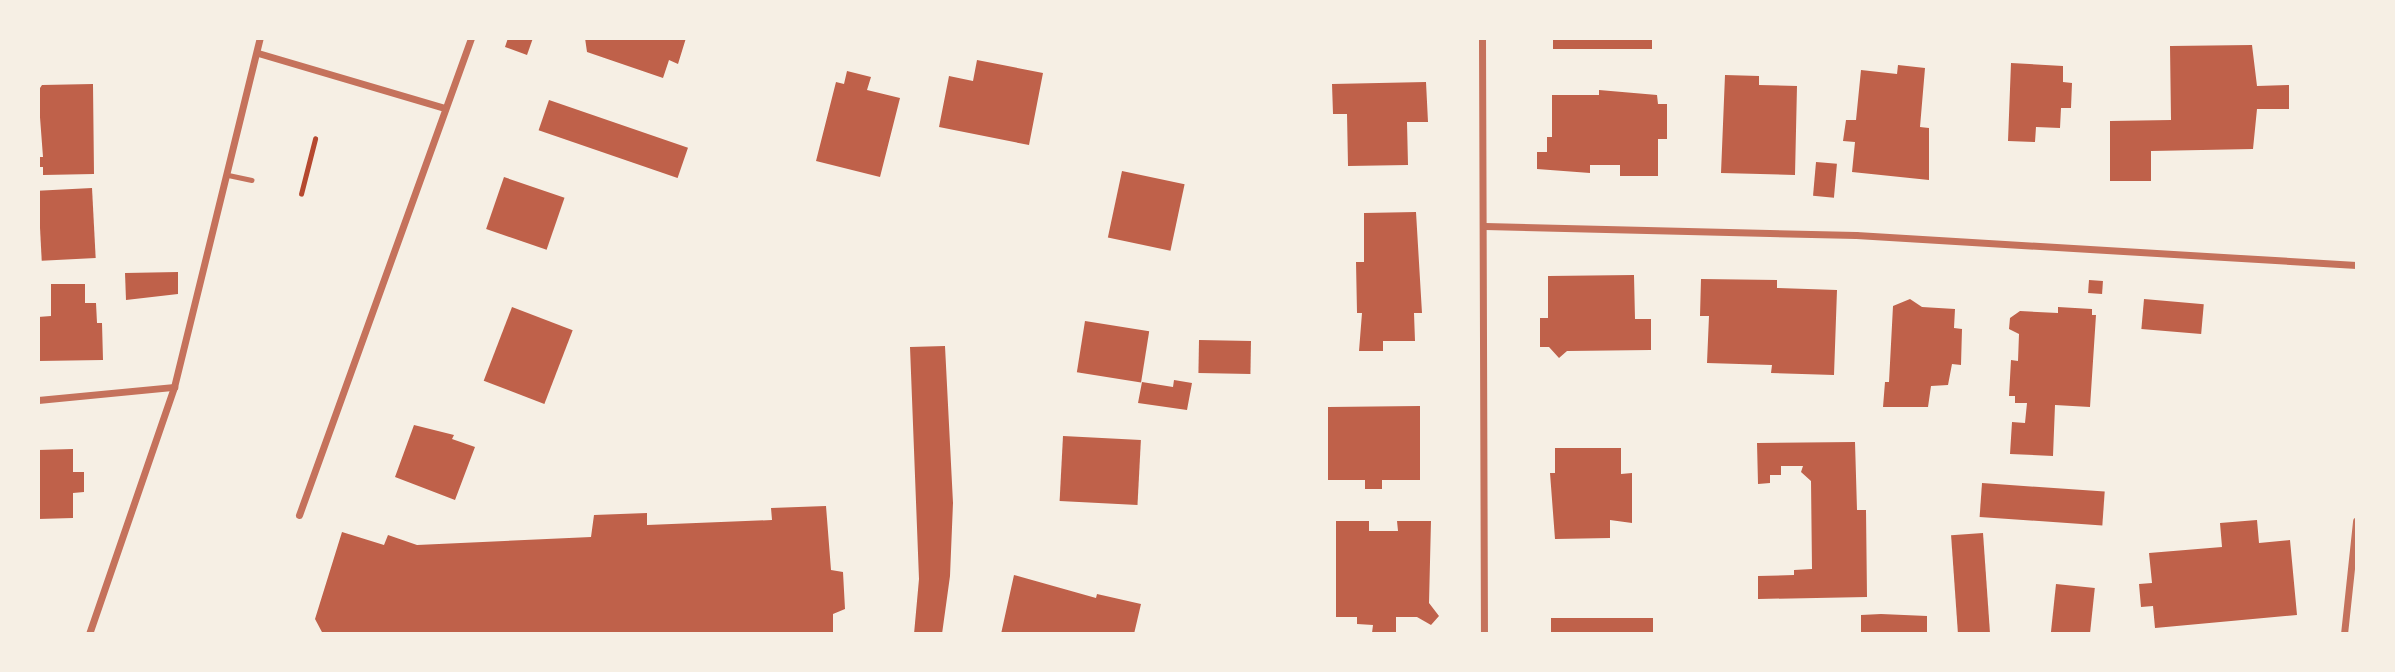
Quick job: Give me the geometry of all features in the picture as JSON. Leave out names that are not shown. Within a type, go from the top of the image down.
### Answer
[{"type":"street","points":[[89,634],[174,387],[229,175],[260,38]]},
{"type":"street","points":[[299,515],[471,38]]},
{"type":"street","points":[[1482,38],[1485,226],[1484,634]]},
{"type":"street","points":[[258,53],[445,108]]},
{"type":"street","points":[[1485,226],[1856,235],[2357,265]]},
{"type":"street","points":[[38,400],[174,387]]},
{"type":"street","points":[[2344,634],[2357,521]]},
{"type":"lane","points":[[229,175],[251,180]]},
{"type":"path","points":[[301,194],[315,139]]},
{"type":"building","points":[[508,38],[533,38],[527,55],[505,47]]},
{"type":"building","points":[[585,38],[686,38],[678,64],[669,60],[663,78],[587,52]]},
{"type":"building","points":[[1553,38],[1652,38],[1652,49],[1553,49]]},
{"type":"building","points":[[2252,45],[2257,86],[2289,85],[2289,109],[2257,109],[2253,149],[2151,151],[2151,181],[2110,181],[2110,121],[2171,120],[2170,46]]},
{"type":"building","points":[[977,60],[1043,73],[1029,145],[939,127],[949,76],[973,81]]},
{"type":"building","points":[[2011,63],[2063,66],[2063,82],[2072,83],[2071,108],[2061,108],[2060,128],[2036,127],[2035,142],[2008,141]]},
{"type":"building","points":[[1898,65],[1925,68],[1920,127],[1929,128],[1929,180],[1852,172],[1855,142],[1843,141],[1846,120],[1856,120],[1861,70],[1897,74]]},
{"type":"building","points":[[847,71],[871,77],[867,90],[900,98],[880,177],[816,161],[836,82],[844,84]]},
{"type":"building","points":[[1725,75],[1759,76],[1759,85],[1797,86],[1795,175],[1721,173]]},
{"type":"building","points":[[1426,82],[1428,122],[1407,122],[1408,165],[1348,166],[1347,114],[1333,114],[1332,84]]},
{"type":"building","points":[[93,84],[94,174],[43,175],[43,167],[38,167],[39,157],[43,157],[38,91],[42,85]]},
{"type":"building","points":[[1599,90],[1657,95],[1658,104],[1667,104],[1667,139],[1658,139],[1658,176],[1620,176],[1620,165],[1590,165],[1590,173],[1537,169],[1537,152],[1547,152],[1547,137],[1552,137],[1552,95],[1599,95]]},
{"type":"building","points":[[549,100],[688,148],[678,178],[539,130]]},
{"type":"building","points":[[1816,162],[1837,164],[1834,198],[1813,196]]},
{"type":"building","points":[[1122,171],[1185,184],[1170,251],[1108,238]]},
{"type":"building","points":[[504,177],[565,198],[547,250],[486,229]]},
{"type":"building","points":[[92,188],[96,258],[42,261],[38,191]]},
{"type":"building","points":[[1416,212],[1422,313],[1414,313],[1415,341],[1383,341],[1383,351],[1359,351],[1362,313],[1357,313],[1356,262],[1364,262],[1364,213]]},
{"type":"building","points":[[178,272],[178,294],[126,300],[125,273]]},
{"type":"building","points":[[1634,275],[1635,319],[1651,319],[1651,350],[1567,351],[1559,358],[1549,347],[1540,347],[1540,318],[1548,318],[1548,276]]},
{"type":"building","points":[[1701,279],[1777,280],[1777,288],[1837,290],[1834,375],[1771,373],[1772,365],[1707,363],[1709,316],[1700,316]]},
{"type":"building","points":[[2089,280],[2103,281],[2102,294],[2088,293]]},
{"type":"building","points":[[51,284],[85,284],[85,303],[96,303],[97,323],[102,323],[103,360],[38,361],[38,317],[51,316]]},
{"type":"building","points":[[1910,299],[1922,307],[1955,309],[1954,328],[1962,329],[1961,365],[1952,364],[1948,385],[1931,386],[1928,407],[1883,407],[1885,382],[1889,382],[1893,306]]},
{"type":"building","points":[[2144,299],[2204,304],[2201,334],[2141,329]]},
{"type":"building","points":[[512,307],[573,330],[544,404],[484,381]]},
{"type":"building","points":[[2058,307],[2092,309],[2092,315],[2096,315],[2090,407],[2055,405],[2053,456],[2010,454],[2012,422],[2025,423],[2027,403],[2015,403],[2015,396],[2009,396],[2011,360],[2018,361],[2019,334],[2009,329],[2010,318],[2020,311],[2058,313]]},
{"type":"building","points":[[1085,321],[1149,331],[1141,383],[1077,372]]},
{"type":"building","points":[[1199,340],[1251,341],[1250,374],[1198,373]]},
{"type":"building","points":[[945,346],[953,503],[950,576],[942,634],[914,634],[919,579],[910,347]]},
{"type":"building","points":[[1174,380],[1192,383],[1187,410],[1138,403],[1142,382],[1173,387]]},
{"type":"building","points":[[1420,406],[1420,480],[1382,480],[1382,489],[1365,489],[1365,480],[1328,480],[1328,407]]},
{"type":"building","points":[[414,425],[454,435],[452,439],[475,447],[455,500],[395,477]]},
{"type":"building","points":[[1063,436],[1141,440],[1137,505],[1060,501]]},
{"type":"building","points":[[1855,442],[1857,510],[1866,510],[1867,597],[1758,599],[1758,576],[1794,575],[1794,570],[1812,569],[1811,481],[1801,472],[1803,466],[1781,466],[1781,475],[1770,475],[1770,483],[1758,484],[1757,443]]},
{"type":"building","points":[[1555,448],[1621,448],[1621,474],[1632,473],[1632,523],[1610,520],[1610,538],[1555,539],[1550,473],[1555,473]]},
{"type":"building","points":[[73,449],[73,472],[84,472],[84,492],[73,493],[73,518],[38,519],[38,450]]},
{"type":"building","points":[[1982,483],[2105,492],[2102,525],[1980,517]]},
{"type":"building","points":[[826,506],[831,570],[843,572],[845,609],[833,614],[833,634],[323,634],[315,619],[342,532],[384,545],[388,535],[417,545],[591,537],[594,515],[647,513],[647,525],[772,520],[771,508]]},
{"type":"building","points":[[2257,520],[2259,543],[2290,540],[2297,615],[2155,628],[2153,606],[2141,607],[2139,584],[2152,583],[2149,553],[2222,547],[2220,523]]},
{"type":"building","points":[[1336,521],[1369,521],[1369,531],[1398,531],[1397,521],[1431,521],[1429,603],[1439,616],[1431,625],[1417,617],[1396,617],[1396,633],[1372,633],[1373,625],[1357,624],[1357,617],[1336,617]]},
{"type":"building","points":[[1983,533],[1990,634],[1958,634],[1951,535]]},
{"type":"building","points":[[1014,575],[1096,598],[1097,594],[1141,604],[1134,634],[1001,634]]},
{"type":"building","points":[[2056,584],[2095,588],[2090,634],[2051,634]]},
{"type":"building","points":[[1861,615],[1927,616],[1927,634],[1861,634]]},
{"type":"building","points":[[1551,618],[1653,618],[1653,634],[1551,634]]}]
